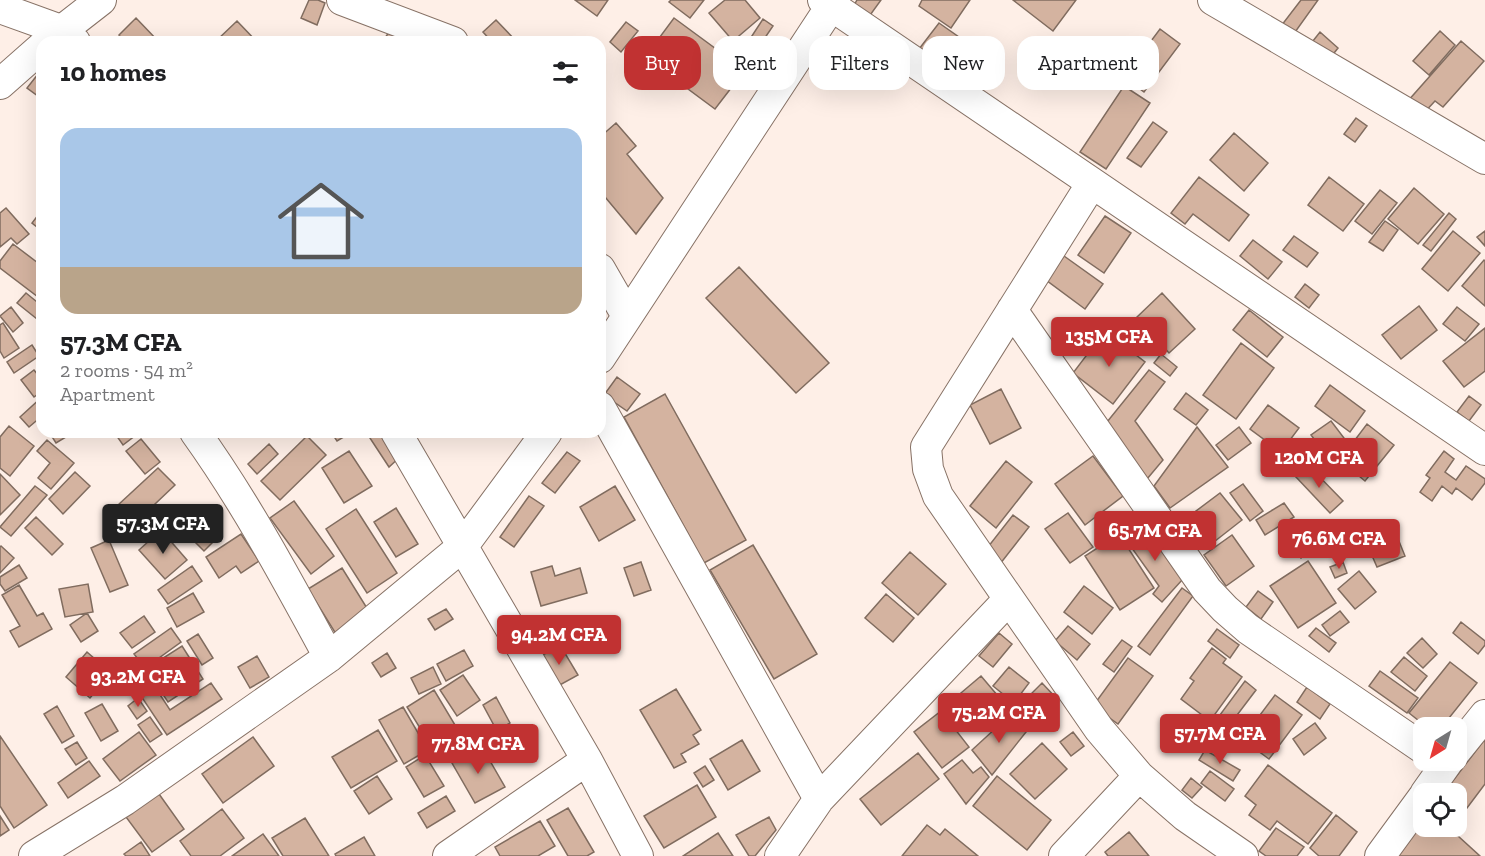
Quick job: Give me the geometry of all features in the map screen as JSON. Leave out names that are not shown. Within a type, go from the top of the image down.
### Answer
[{"type":"street","points":[[60,36],[101,0]]},
{"type":"street","points":[[342,0],[437,36]]},
{"type":"street","points":[[1213,0],[1485,159]]},
{"type":"street","points":[[606,349],[830,2],[1485,450]]},
{"type":"street","points":[[0,8],[49,36]]},
{"type":"street","points":[[0,84],[36,56]]},
{"type":"street","points":[[1092,183],[926,447],[928,469],[938,496],[1099,729],[1139,776],[1185,816],[1243,856]]},
{"type":"street","points":[[606,279],[627,316]]},
{"type":"street","points":[[1012,310],[1207,590],[1248,629],[1413,737]]},
{"type":"street","points":[[606,418],[819,799]]},
{"type":"street","points":[[199,438],[234,488],[329,657]]},
{"type":"street","points":[[400,438],[587,760],[638,856]]},
{"type":"street","points":[[34,856],[125,801],[329,657],[463,546],[543,438]]},
{"type":"street","points":[[780,856],[819,799],[1008,600]]},
{"type":"street","points":[[1467,733],[1485,715]]},
{"type":"street","points":[[448,856],[587,760]]},
{"type":"street","points":[[1064,856],[1139,776]]},
{"type":"street","points":[[1380,856],[1413,810]]},
{"type":"building","points":[[309,0],[325,3],[317,25],[301,18]]},
{"type":"building","points":[[575,0],[608,0],[597,16]]},
{"type":"building","points":[[671,0],[704,0],[690,18],[669,2]]},
{"type":"building","points":[[725,0],[745,0],[760,18],[739,36],[729,36],[709,13]]},
{"type":"building","points":[[857,0],[881,0],[868,18],[853,7]]},
{"type":"building","points":[[922,0],[970,0],[951,28],[919,6]]},
{"type":"building","points":[[1013,0],[1076,0],[1053,31]]},
{"type":"building","points":[[1301,0],[1318,0],[1293,35],[1281,26]]},
{"type":"building","points":[[136,18],[153,36],[120,36]]},
{"type":"building","points":[[674,18],[698,36],[661,36]]},
{"type":"building","points":[[763,19],[773,26],[766,36],[752,36]]},
{"type":"building","points":[[496,20],[511,36],[487,36],[483,32]]},
{"type":"building","points":[[237,21],[251,36],[221,36]]},
{"type":"building","points":[[626,22],[638,31],[634,36],[624,36],[624,48],[621,52],[610,42]]},
{"type":"building","points":[[939,23],[958,36],[929,36]]},
{"type":"building","points":[[392,28],[403,36],[386,36]]},
{"type":"building","points":[[1160,29],[1180,44],[1159,72],[1159,36],[1155,36]]},
{"type":"building","points":[[1440,31],[1455,45],[1429,75],[1413,61]]},
{"type":"building","points":[[1320,32],[1338,48],[1327,62],[1309,46]]},
{"type":"building","points":[[701,38],[713,47],[713,90],[730,90],[715,109],[689,90],[701,90]]},
{"type":"building","points":[[1461,41],[1484,61],[1443,107],[1435,101],[1422,115],[1407,102]]},
{"type":"building","points":[[36,77],[36,95],[27,88]]},
{"type":"building","points":[[1121,90],[1130,90],[1150,103],[1106,169],[1080,152]]},
{"type":"building","points":[[1356,118],[1367,126],[1355,142],[1344,134]]},
{"type":"building","points":[[1153,122],[1167,132],[1141,167],[1127,158]]},
{"type":"building","points":[[616,123],[636,146],[627,154],[663,198],[636,234],[606,198],[606,132]]},
{"type":"building","points":[[1234,133],[1268,163],[1244,191],[1210,160]]},
{"type":"building","points":[[1199,177],[1249,215],[1229,241],[1193,214],[1185,224],[1171,213]]},
{"type":"building","points":[[1329,177],[1364,204],[1343,231],[1308,205]]},
{"type":"building","points":[[1414,188],[1444,214],[1418,244],[1388,219]]},
{"type":"building","points":[[1380,190],[1397,203],[1372,234],[1355,221]]},
{"type":"building","points":[[6,208],[29,234],[17,244],[11,238],[0,247],[0,213]]},
{"type":"building","points":[[1449,213],[1456,219],[1431,251],[1423,245]]},
{"type":"building","points":[[1105,216],[1131,233],[1104,273],[1078,255]]},
{"type":"building","points":[[1385,221],[1398,230],[1383,251],[1369,242]]},
{"type":"building","points":[[1453,231],[1480,253],[1448,291],[1422,269]]},
{"type":"building","points":[[1485,231],[1485,246],[1477,237]]},
{"type":"building","points":[[1294,236],[1318,253],[1307,267],[1283,250]]},
{"type":"building","points":[[1253,240],[1282,262],[1268,279],[1240,256]]},
{"type":"building","points":[[13,244],[36,261],[36,295],[0,268],[0,261]]},
{"type":"building","points":[[1064,256],[1103,284],[1085,309],[1046,280]]},
{"type":"building","points":[[1485,261],[1485,306],[1462,286]]},
{"type":"building","points":[[739,267],[829,363],[796,393],[706,298]]},
{"type":"building","points":[[1305,284],[1319,295],[1309,308],[1295,297]]},
{"type":"building","points":[[26,293],[36,301],[36,318],[17,303]]},
{"type":"building","points":[[1162,293],[1195,329],[1169,353],[1137,317]]},
{"type":"building","points":[[1419,306],[1437,330],[1401,359],[1382,335]]},
{"type":"building","points":[[11,307],[23,323],[13,332],[0,316]]},
{"type":"building","points":[[1457,307],[1479,324],[1465,341],[1443,324]]},
{"type":"building","points":[[1249,310],[1283,337],[1267,357],[1233,330]]},
{"type":"building","points":[[3,323],[19,348],[4,358],[0,351],[0,325]]},
{"type":"building","points":[[1485,328],[1485,371],[1464,387],[1443,361]]},
{"type":"building","points":[[1105,331],[1145,362],[1113,404],[1073,373]]},
{"type":"building","points":[[1241,343],[1274,368],[1236,419],[1203,395]]},
{"type":"building","points":[[32,345],[36,351],[36,358],[14,373],[7,362]]},
{"type":"building","points":[[1161,354],[1177,367],[1170,376],[1154,363]]},
{"type":"building","points":[[34,370],[36,396],[34,397],[21,380]]},
{"type":"building","points":[[1149,370],[1165,382],[1135,421],[1163,460],[1147,479],[1107,422]]},
{"type":"building","points":[[617,377],[640,394],[627,411],[606,396],[606,392]]},
{"type":"building","points":[[1330,385],[1365,411],[1350,432],[1315,406]]},
{"type":"building","points":[[1001,389],[1021,428],[990,444],[970,405]]},
{"type":"building","points":[[1186,393],[1208,410],[1196,425],[1174,409]]},
{"type":"building","points":[[665,394],[746,540],[704,563],[624,417]]},
{"type":"building","points":[[1469,396],[1481,405],[1469,421],[1457,412]]},
{"type":"building","points":[[36,402],[36,421],[29,427],[20,417]]},
{"type":"building","points":[[1268,405],[1299,428],[1281,452],[1250,429]]},
{"type":"building","points":[[1331,421],[1344,438],[1324,452],[1311,435]]},
{"type":"building","points":[[1367,424],[1394,445],[1365,481],[1353,471],[1359,464],[1345,453]]},
{"type":"building","points":[[9,426],[34,446],[10,476],[0,468],[0,437]]},
{"type":"building","points":[[1197,427],[1228,467],[1170,508],[1154,486]]},
{"type":"building","points":[[1239,427],[1251,443],[1228,460],[1216,445]]},
{"type":"building","points":[[53,438],[64,438],[56,443]]},
{"type":"building","points":[[118,438],[132,438],[123,445]]},
{"type":"building","points":[[305,438],[309,438],[326,455],[280,500],[261,481]]},
{"type":"building","points":[[370,438],[391,438],[402,455],[389,467]]},
{"type":"building","points":[[141,439],[160,462],[145,474],[126,451]]},
{"type":"building","points":[[47,440],[74,463],[51,489],[38,478],[50,463],[37,451]]},
{"type":"building","points":[[269,444],[278,454],[257,474],[248,464]]},
{"type":"building","points":[[349,451],[372,486],[344,503],[322,468]]},
{"type":"building","points":[[1444,451],[1454,459],[1445,472],[1456,480],[1466,466],[1485,479],[1485,483],[1472,500],[1456,488],[1452,494],[1442,486],[1432,501],[1420,492],[1430,478],[1426,475]]},
{"type":"building","points":[[567,452],[580,461],[555,493],[542,483]]},
{"type":"building","points":[[1093,456],[1123,496],[1085,525],[1055,484]]},
{"type":"building","points":[[1006,461],[1032,482],[996,528],[970,506]]},
{"type":"building","points":[[1308,465],[1343,501],[1330,513],[1296,477]]},
{"type":"building","points":[[158,468],[175,485],[135,523],[118,505]]},
{"type":"building","points":[[75,472],[90,486],[63,514],[49,499]]},
{"type":"building","points":[[0,474],[20,495],[0,515]]},
{"type":"building","points":[[1243,484],[1263,511],[1250,521],[1230,493]]},
{"type":"building","points":[[35,486],[47,495],[11,536],[0,527]]},
{"type":"building","points":[[615,486],[635,520],[599,541],[580,507]]},
{"type":"building","points":[[1220,493],[1242,520],[1210,545],[1188,517]]},
{"type":"building","points":[[529,496],[544,506],[514,547],[500,537]]},
{"type":"building","points":[[294,501],[334,556],[311,574],[270,518]]},
{"type":"building","points":[[1284,503],[1294,517],[1265,535],[1256,520]]},
{"type":"building","points":[[396,508],[418,544],[396,557],[374,522]]},
{"type":"building","points":[[356,509],[397,573],[367,593],[326,529]]},
{"type":"building","points":[[1068,513],[1093,547],[1070,563],[1045,529]]},
{"type":"building","points":[[1013,515],[1029,527],[1000,564],[984,552]]},
{"type":"building","points":[[36,517],[63,544],[52,555],[25,528]]},
{"type":"building","points":[[1143,524],[1183,579],[1162,602],[1153,594],[1159,586],[1124,537]]},
{"type":"building","points":[[1392,524],[1405,556],[1377,567],[1363,535]]},
{"type":"building","points":[[210,529],[218,537],[204,551],[195,542]]},
{"type":"building","points":[[161,530],[187,560],[165,579],[139,550]]},
{"type":"building","points":[[1308,533],[1317,542],[1301,558],[1292,550]]},
{"type":"building","points":[[241,534],[259,561],[241,573],[236,566],[219,578],[206,557]]},
{"type":"building","points":[[1119,534],[1154,588],[1120,610],[1085,556]]},
{"type":"building","points":[[1232,535],[1254,566],[1226,586],[1204,555]]},
{"type":"building","points":[[109,540],[128,585],[110,592],[91,548]]},
{"type":"building","points":[[753,545],[817,654],[774,679],[710,570]]},
{"type":"building","points":[[0,547],[14,558],[0,573]]},
{"type":"building","points":[[910,552],[946,584],[918,615],[882,583]]},
{"type":"building","points":[[1308,561],[1336,603],[1298,628],[1270,586]]},
{"type":"building","points":[[641,562],[651,590],[634,596],[624,568]]},
{"type":"building","points":[[1343,562],[1347,573],[1335,578],[1330,567]]},
{"type":"building","points":[[19,565],[27,578],[5,591],[0,584],[0,577]]},
{"type":"building","points":[[192,566],[202,581],[168,604],[158,590]]},
{"type":"building","points":[[552,566],[555,576],[580,568],[587,593],[541,606],[531,572]]},
{"type":"building","points":[[342,568],[370,613],[336,634],[308,589]]},
{"type":"building","points":[[1359,571],[1376,592],[1355,609],[1338,589]]},
{"type":"building","points":[[88,584],[93,612],[65,617],[59,589]]},
{"type":"building","points":[[19,585],[37,616],[43,613],[52,629],[19,647],[10,631],[20,626],[2,595]]},
{"type":"building","points":[[1084,586],[1113,608],[1092,634],[1064,612]]},
{"type":"building","points":[[1182,588],[1193,596],[1150,655],[1138,646]]},
{"type":"building","points":[[1258,591],[1273,602],[1261,619],[1246,607]]},
{"type":"building","points":[[193,593],[204,612],[177,627],[167,608]]},
{"type":"building","points":[[886,594],[914,618],[893,642],[865,618]]},
{"type":"building","points":[[446,609],[453,619],[435,630],[428,619]]},
{"type":"building","points":[[1340,611],[1349,622],[1330,636],[1322,625]]},
{"type":"building","points":[[87,613],[98,631],[81,642],[70,625]]},
{"type":"building","points":[[144,616],[155,632],[132,648],[120,633]]},
{"type":"building","points":[[1461,622],[1485,641],[1485,645],[1478,654],[1453,633]]},
{"type":"building","points":[[1068,626],[1090,644],[1077,660],[1055,641]]},
{"type":"building","points":[[171,628],[181,642],[145,668],[134,654]]},
{"type":"building","points":[[1316,628],[1336,643],[1329,652],[1309,636]]},
{"type":"building","points":[[1217,629],[1239,645],[1230,658],[1208,641]]},
{"type":"building","points":[[999,633],[1012,644],[993,667],[979,656]]},
{"type":"building","points":[[198,634],[213,658],[202,665],[187,641]]},
{"type":"building","points":[[1422,638],[1437,654],[1423,668],[1407,653]]},
{"type":"building","points":[[1122,640],[1132,647],[1114,672],[1103,664]]},
{"type":"building","points":[[560,645],[578,675],[558,686],[541,656]]},
{"type":"building","points":[[182,646],[203,679],[168,702],[146,669]]},
{"type":"building","points":[[1212,648],[1226,659],[1223,663],[1242,677],[1210,721],[1181,699],[1194,681],[1190,678]]},
{"type":"building","points":[[464,650],[473,666],[446,681],[437,664]]},
{"type":"building","points":[[87,652],[111,673],[90,698],[66,677]]},
{"type":"building","points":[[387,653],[396,668],[381,677],[372,663]]},
{"type":"building","points":[[257,656],[269,677],[250,688],[238,667]]},
{"type":"building","points":[[1404,657],[1427,676],[1415,691],[1391,672]]},
{"type":"building","points":[[1128,658],[1153,676],[1118,724],[1093,706]]},
{"type":"building","points":[[1450,662],[1477,683],[1450,717],[1414,717],[1409,713]]},
{"type":"building","points":[[433,667],[441,684],[419,694],[411,678]]},
{"type":"building","points":[[1009,667],[1029,683],[1014,703],[993,686]]},
{"type":"building","points":[[1380,671],[1418,698],[1407,713],[1369,686]]},
{"type":"building","points":[[463,675],[480,700],[457,716],[440,690]]},
{"type":"building","points":[[981,676],[1009,709],[984,731],[955,698]]},
{"type":"building","points":[[151,681],[170,710],[211,683],[222,699],[167,735],[137,690]]},
{"type":"building","points":[[1245,681],[1256,690],[1225,731],[1214,723]]},
{"type":"building","points":[[1042,683],[1057,699],[1031,724],[1017,708]]},
{"type":"building","points":[[1307,687],[1330,704],[1320,719],[1297,702]]},
{"type":"building","points":[[676,689],[701,730],[693,735],[699,744],[681,754],[686,762],[674,768],[640,710]]},
{"type":"building","points":[[434,690],[455,725],[428,741],[407,707]]},
{"type":"building","points":[[1275,695],[1302,715],[1269,759],[1242,739]]},
{"type":"building","points":[[496,697],[510,723],[497,731],[483,705]]},
{"type":"building","points":[[138,698],[147,711],[137,719],[128,706]]},
{"type":"building","points":[[102,704],[118,731],[101,741],[85,713]]},
{"type":"building","points":[[57,706],[74,736],[62,743],[44,714]]},
{"type":"building","points":[[403,707],[428,750],[404,764],[379,720]]},
{"type":"building","points":[[941,711],[969,747],[942,768],[914,732]]},
{"type":"building","points":[[1010,715],[1026,732],[992,775],[972,750]]},
{"type":"building","points":[[150,717],[162,734],[150,742],[138,725]]},
{"type":"building","points":[[1315,723],[1326,738],[1304,755],[1293,739]]},
{"type":"building","points":[[378,730],[397,761],[351,788],[332,757]]},
{"type":"building","points":[[139,732],[156,755],[120,781],[103,759]]},
{"type":"building","points":[[1073,732],[1084,746],[1071,756],[1060,742]]},
{"type":"building","points":[[0,736],[47,805],[14,828],[0,806]]},
{"type":"building","points":[[253,737],[274,766],[223,803],[202,774]]},
{"type":"building","points":[[1485,739],[1485,784],[1467,808],[1467,783],[1451,783],[1460,771],[1467,771],[1467,762]]},
{"type":"building","points":[[742,740],[760,771],[728,790],[710,759]]},
{"type":"building","points":[[77,742],[87,758],[76,765],[65,749]]},
{"type":"building","points":[[1042,743],[1067,769],[1035,799],[1010,774]]},
{"type":"building","points":[[482,747],[505,787],[475,803],[452,763]]},
{"type":"building","points":[[1205,750],[1240,770],[1233,781],[1199,760]]},
{"type":"building","points":[[918,753],[939,779],[881,825],[860,799]]},
{"type":"building","points":[[425,755],[444,786],[424,797],[406,767]]},
{"type":"building","points":[[962,760],[973,773],[981,767],[989,777],[966,804],[944,774]]},
{"type":"building","points":[[89,761],[100,776],[68,798],[58,783]]},
{"type":"building","points":[[1268,765],[1332,813],[1308,844],[1277,821],[1270,830],[1249,815],[1256,805],[1245,796]]},
{"type":"building","points":[[705,766],[714,780],[703,787],[694,773]]},
{"type":"building","points":[[1210,771],[1234,789],[1225,801],[1201,783]]},
{"type":"building","points":[[377,776],[392,799],[369,814],[354,791]]},
{"type":"building","points":[[997,776],[1051,820],[1027,850],[973,806]]},
{"type":"building","points":[[1191,778],[1202,787],[1192,798],[1182,790]]},
{"type":"building","points":[[697,785],[716,817],[664,848],[644,816]]},
{"type":"building","points":[[159,794],[184,829],[152,852],[126,817]]},
{"type":"building","points":[[446,796],[455,811],[427,828],[418,813]]},
{"type":"building","points":[[568,808],[594,852],[587,856],[568,856],[547,820]]},
{"type":"building","points":[[222,809],[244,838],[220,856],[191,856],[180,841]]},
{"type":"building","points":[[1336,815],[1357,832],[1339,856],[1319,856],[1310,848]]},
{"type":"building","points":[[0,816],[9,830],[0,836]]},
{"type":"building","points":[[769,817],[776,830],[755,856],[749,856],[736,835]]},
{"type":"building","points":[[305,818],[329,856],[283,856],[272,838]]},
{"type":"building","points":[[540,821],[555,846],[538,856],[500,856],[495,847]]},
{"type":"building","points":[[927,825],[940,835],[945,829],[978,856],[902,856]]},
{"type":"building","points":[[1276,828],[1304,847],[1297,856],[1266,856],[1259,851]]},
{"type":"building","points":[[1129,832],[1149,856],[1108,856],[1105,852]]},
{"type":"building","points":[[718,833],[733,856],[683,856]]},
{"type":"building","points":[[263,834],[279,856],[232,856]]},
{"type":"building","points":[[1413,834],[1413,837],[1459,837],[1480,856],[1393,856]]},
{"type":"building","points":[[364,837],[375,856],[336,856],[335,854]]},
{"type":"building","points":[[141,842],[150,856],[126,856],[124,854]]}]
